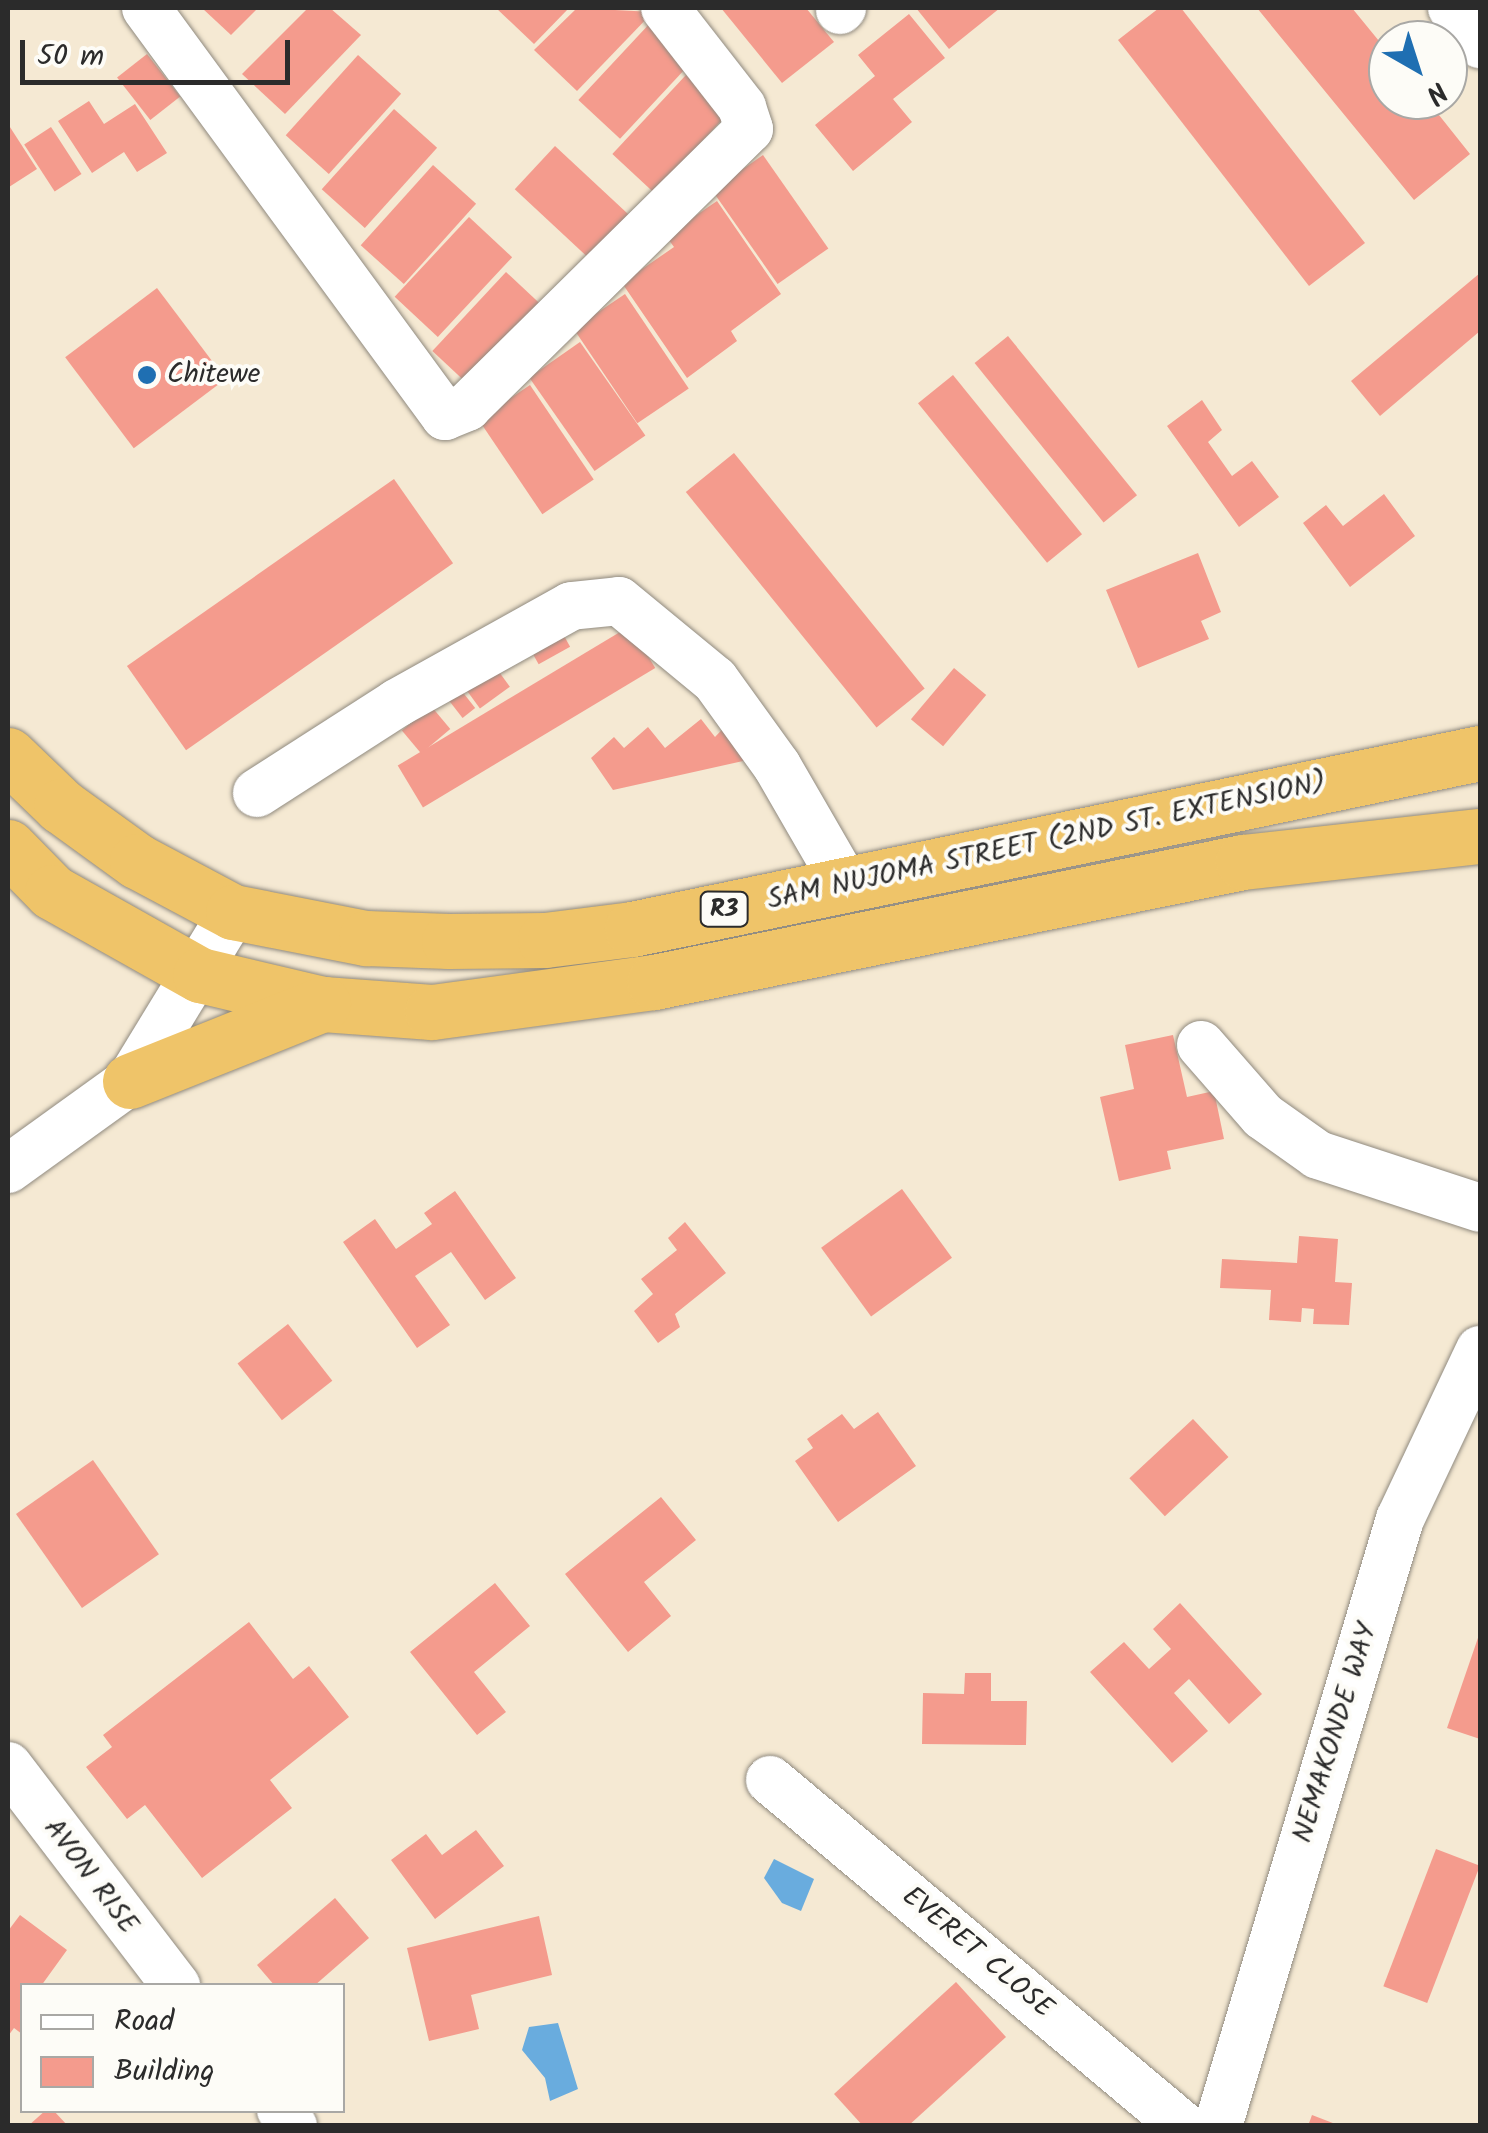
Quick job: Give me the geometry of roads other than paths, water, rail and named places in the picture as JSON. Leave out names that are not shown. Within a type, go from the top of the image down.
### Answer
[{"type":"highway","name":"SAM NUJOMA STREET (2ND ST. EXTENSION)","points":[[8,755],[61,806],[137,861],[233,912],[366,938],[545,940],[846,884],[1480,752]]},
{"type":"highway","name":"SAM NUJOMA STREET (2ND ST. EXTENSION)","points":[[8,847],[52,892],[200,975],[324,1004],[432,1012],[577,995],[1243,862],[1480,836]]},
{"type":"highway","points":[[130,1081],[324,1004]]},
{"type":"street","points":[[146,8],[445,416],[467,407],[748,129],[742,107],[666,8]]},
{"type":"street","points":[[1452,8],[1480,44]]},
{"type":"street","points":[[257,794],[397,703],[571,606],[619,601],[714,680],[777,766],[846,884]]},
{"type":"street","points":[[8,1169],[130,1081],[200,975],[233,912]]},
{"type":"street","points":[[1201,1044],[1263,1116],[1318,1155],[1480,1208]]},
{"type":"street","name":"NEMAKONDE WAY","points":[[1218,2126],[1400,1519],[1480,1350]]},
{"type":"street","name":"AVON RISE","points":[[8,1766],[174,1983]]},
{"type":"street","name":"EVERET CLOSE","points":[[770,1780],[1184,2126]]},
{"type":"water","points":[[774,1859],[814,1879],[801,1911],[782,1903],[764,1878]]},
{"type":"water","points":[[558,2023],[578,2089],[550,2101],[545,2078],[522,2050],[529,2027]]},
{"type":"place","name":"Chitewe","points":[[147,375]]}]
